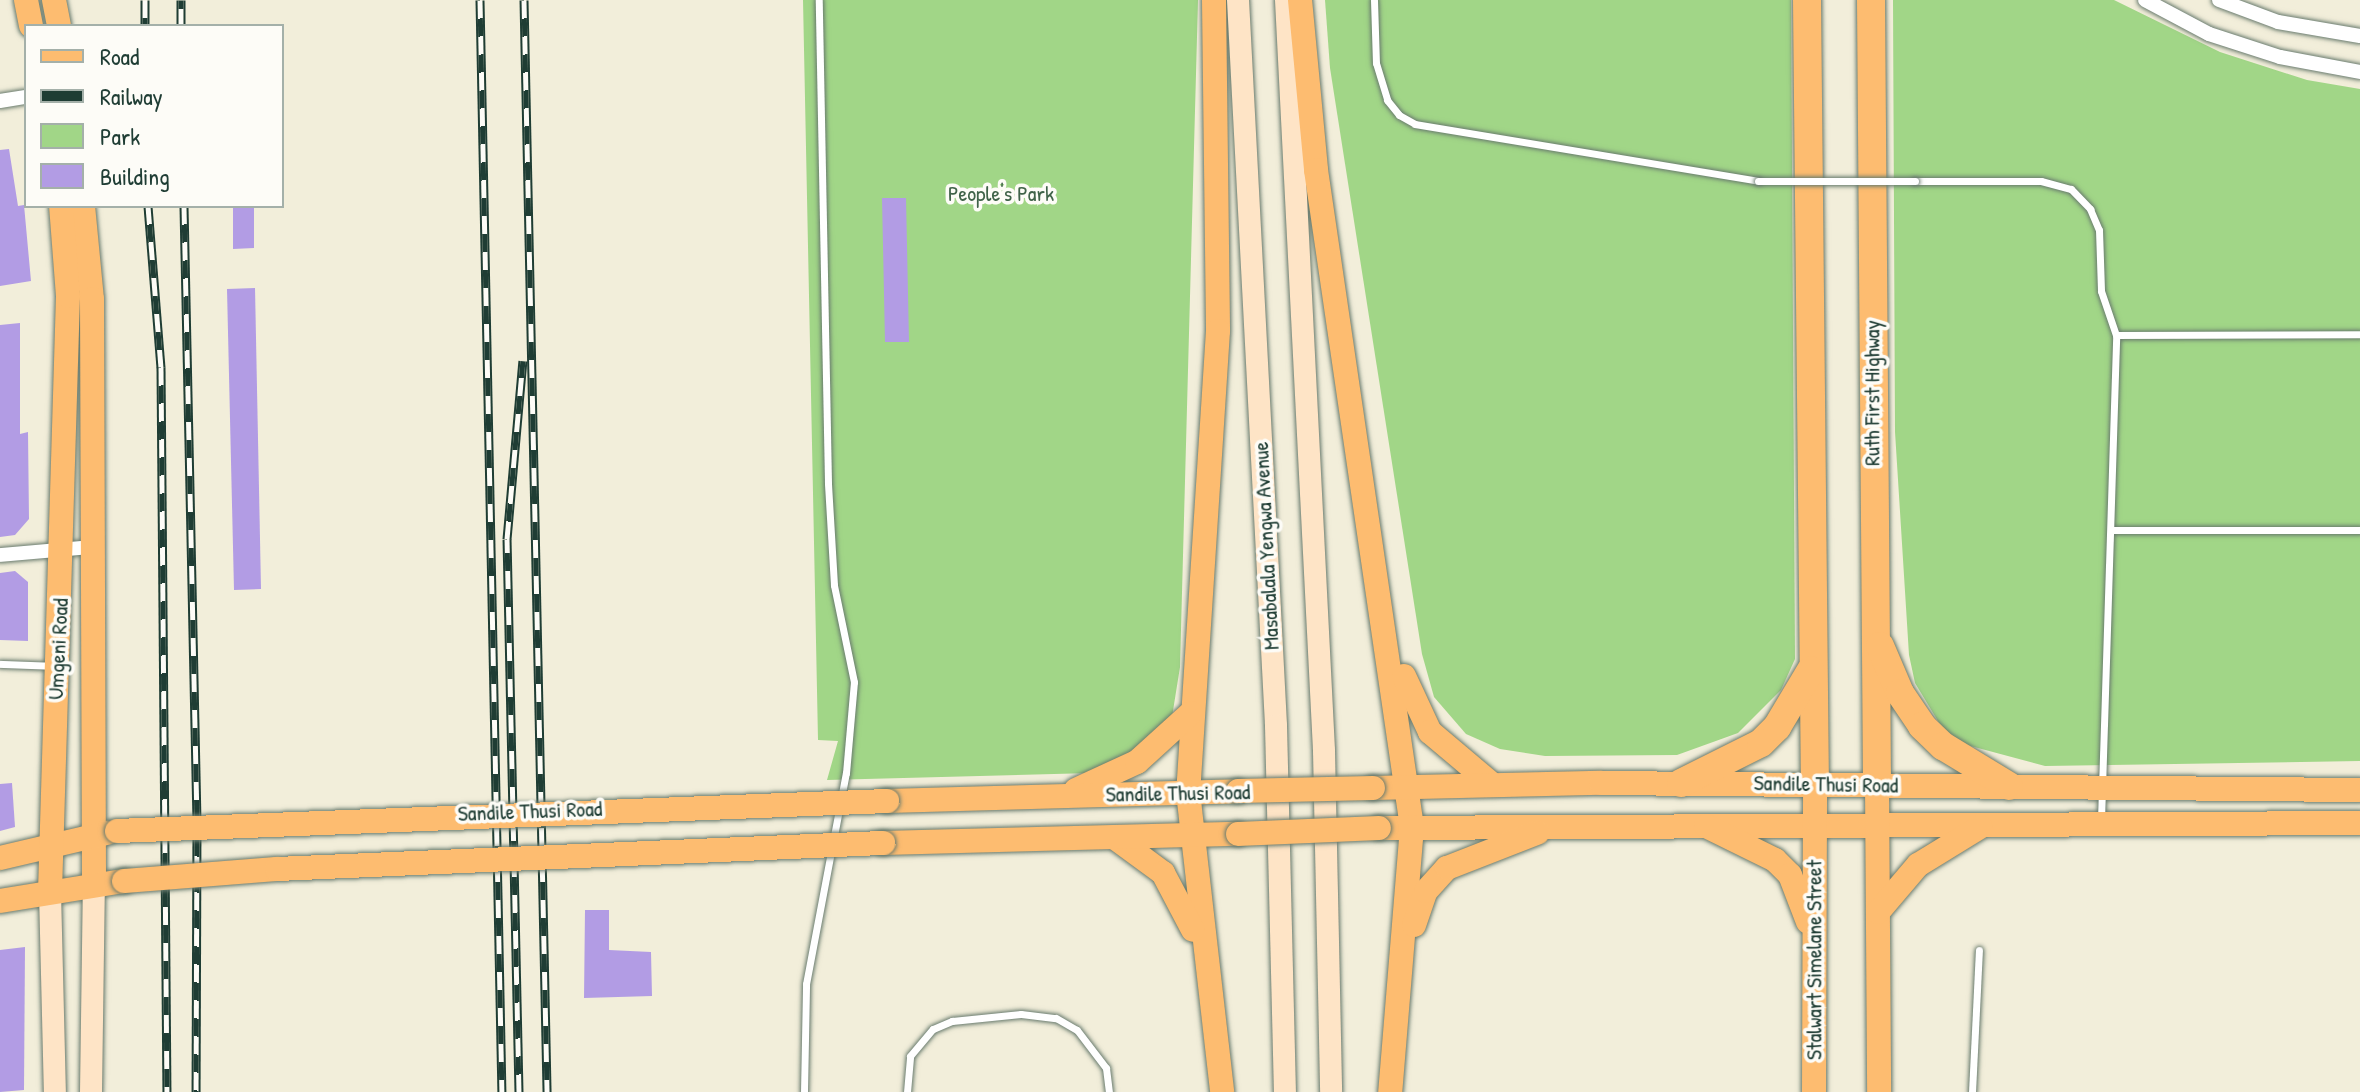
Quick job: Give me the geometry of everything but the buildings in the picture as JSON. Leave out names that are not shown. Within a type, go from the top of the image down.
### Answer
[{"type":"highway","points":[[1807,0],[1815,784]]},
{"type":"highway","name":"Ruth First Highway","points":[[1871,0],[1873,631],[1877,785]]},
{"type":"highway","points":[[1873,631],[1900,693],[1922,726],[1943,746],[2009,786]]},
{"type":"highway","points":[[1681,783],[1761,743],[1777,727],[1814,665]]},
{"type":"main road","points":[[26,0],[31,24]]},
{"type":"main road","points":[[54,0],[59,24]]},
{"type":"main road","points":[[1214,0],[1218,331],[1188,792],[1204,959],[1222,1092]]},
{"type":"main road","name":"Masabalala Yengwa Avenue","points":[[1238,0],[1276,726],[1285,1092]]},
{"type":"main road","points":[[1286,0],[1324,751],[1331,1092]]},
{"type":"main road","points":[[1300,0],[1316,170],[1412,827],[1405,950],[1390,1092]]},
{"type":"main road","name":"Umgeni Road","points":[[55,1092],[50,892],[56,666],[64,548],[68,296],[61,208]]},
{"type":"main road","name":"Umgeni Road","points":[[83,208],[92,299],[92,547],[105,833],[94,885],[91,1092]]},
{"type":"main road","points":[[1376,565],[1416,711],[1430,732],[1493,785]]},
{"type":"main road","points":[[1063,796],[1137,762],[1191,713]]},
{"type":"main road","points":[[2309,789],[2360,777]]},
{"type":"main road","name":"Sandile Thusi Road","points":[[0,858],[105,833],[1188,792],[1681,783],[2360,790]]},
{"type":"main road","name":"Stalwart Simelane Street","points":[[1814,1092],[1815,784]]},
{"type":"main road","points":[[1877,785],[1879,1092]]},
{"type":"main road","points":[[2325,823],[2360,838]]},
{"type":"main road","name":"Sandile Thusi Road","points":[[0,901],[124,881],[277,869],[883,843],[1412,827],[1878,828],[2360,823]]},
{"type":"main road","points":[[1405,950],[1426,891],[1447,868],[1562,825]]},
{"type":"main road","points":[[1706,826],[1775,860],[1790,875],[1814,943]]},
{"type":"main road","points":[[1878,912],[1918,865],[1980,827]]},
{"type":"main road","points":[[1114,837],[1154,864],[1173,886],[1204,959]]},
{"type":"street","points":[[2145,0],[2209,34],[2280,57],[2360,72]]},
{"type":"street","points":[[2219,0],[2278,22],[2360,36]]},
{"type":"street","points":[[0,101],[24,97]]},
{"type":"street","points":[[0,555],[92,547]]},
{"type":"lane","points":[[804,1092],[806,984],[846,773],[854,682],[834,585],[828,483],[819,0]]},
{"type":"lane","points":[[1374,0],[1376,63],[1387,100],[1415,124],[1758,181],[2041,181],[2071,189],[2090,209],[2099,230],[2103,305],[2116,335],[2113,530],[2101,825]]},
{"type":"lane","points":[[2116,335],[2360,334]]},
{"type":"lane","points":[[2113,530],[2360,530]]},
{"type":"lane","points":[[0,664],[56,666]]},
{"type":"lane","points":[[1972,1092],[1979,950]]},
{"type":"lane","points":[[907,1092],[910,1056],[933,1029],[952,1021],[1021,1014],[1056,1018],[1077,1030],[1106,1068],[1109,1092]]},
{"type":"green space","name":"People's Park","points":[[803,0],[1198,0],[1180,667],[1172,717],[1136,751],[1092,773],[827,780],[838,741],[818,740]]},
{"type":"green space","points":[[1325,0],[1791,0],[1795,659],[1781,690],[1738,733],[1677,755],[1545,756],[1500,749],[1466,734],[1434,697],[1422,654],[1330,68]]},
{"type":"green space","points":[[1893,0],[2114,0],[2220,52],[2307,80],[2360,89],[2360,761],[2045,766],[1963,744],[1941,726],[1915,683],[1909,655],[1895,432]]},
{"type":"railway","points":[[145,0],[145,24]]},
{"type":"railway","points":[[181,0],[181,24]]},
{"type":"railway","points":[[480,0],[502,1092]]},
{"type":"railway","points":[[524,0],[547,1092]]},
{"type":"railway","points":[[148,208],[161,367],[167,1092]]},
{"type":"railway","points":[[184,208],[197,820],[196,1092]]},
{"type":"railway","points":[[519,1092],[507,539],[523,361]]}]
